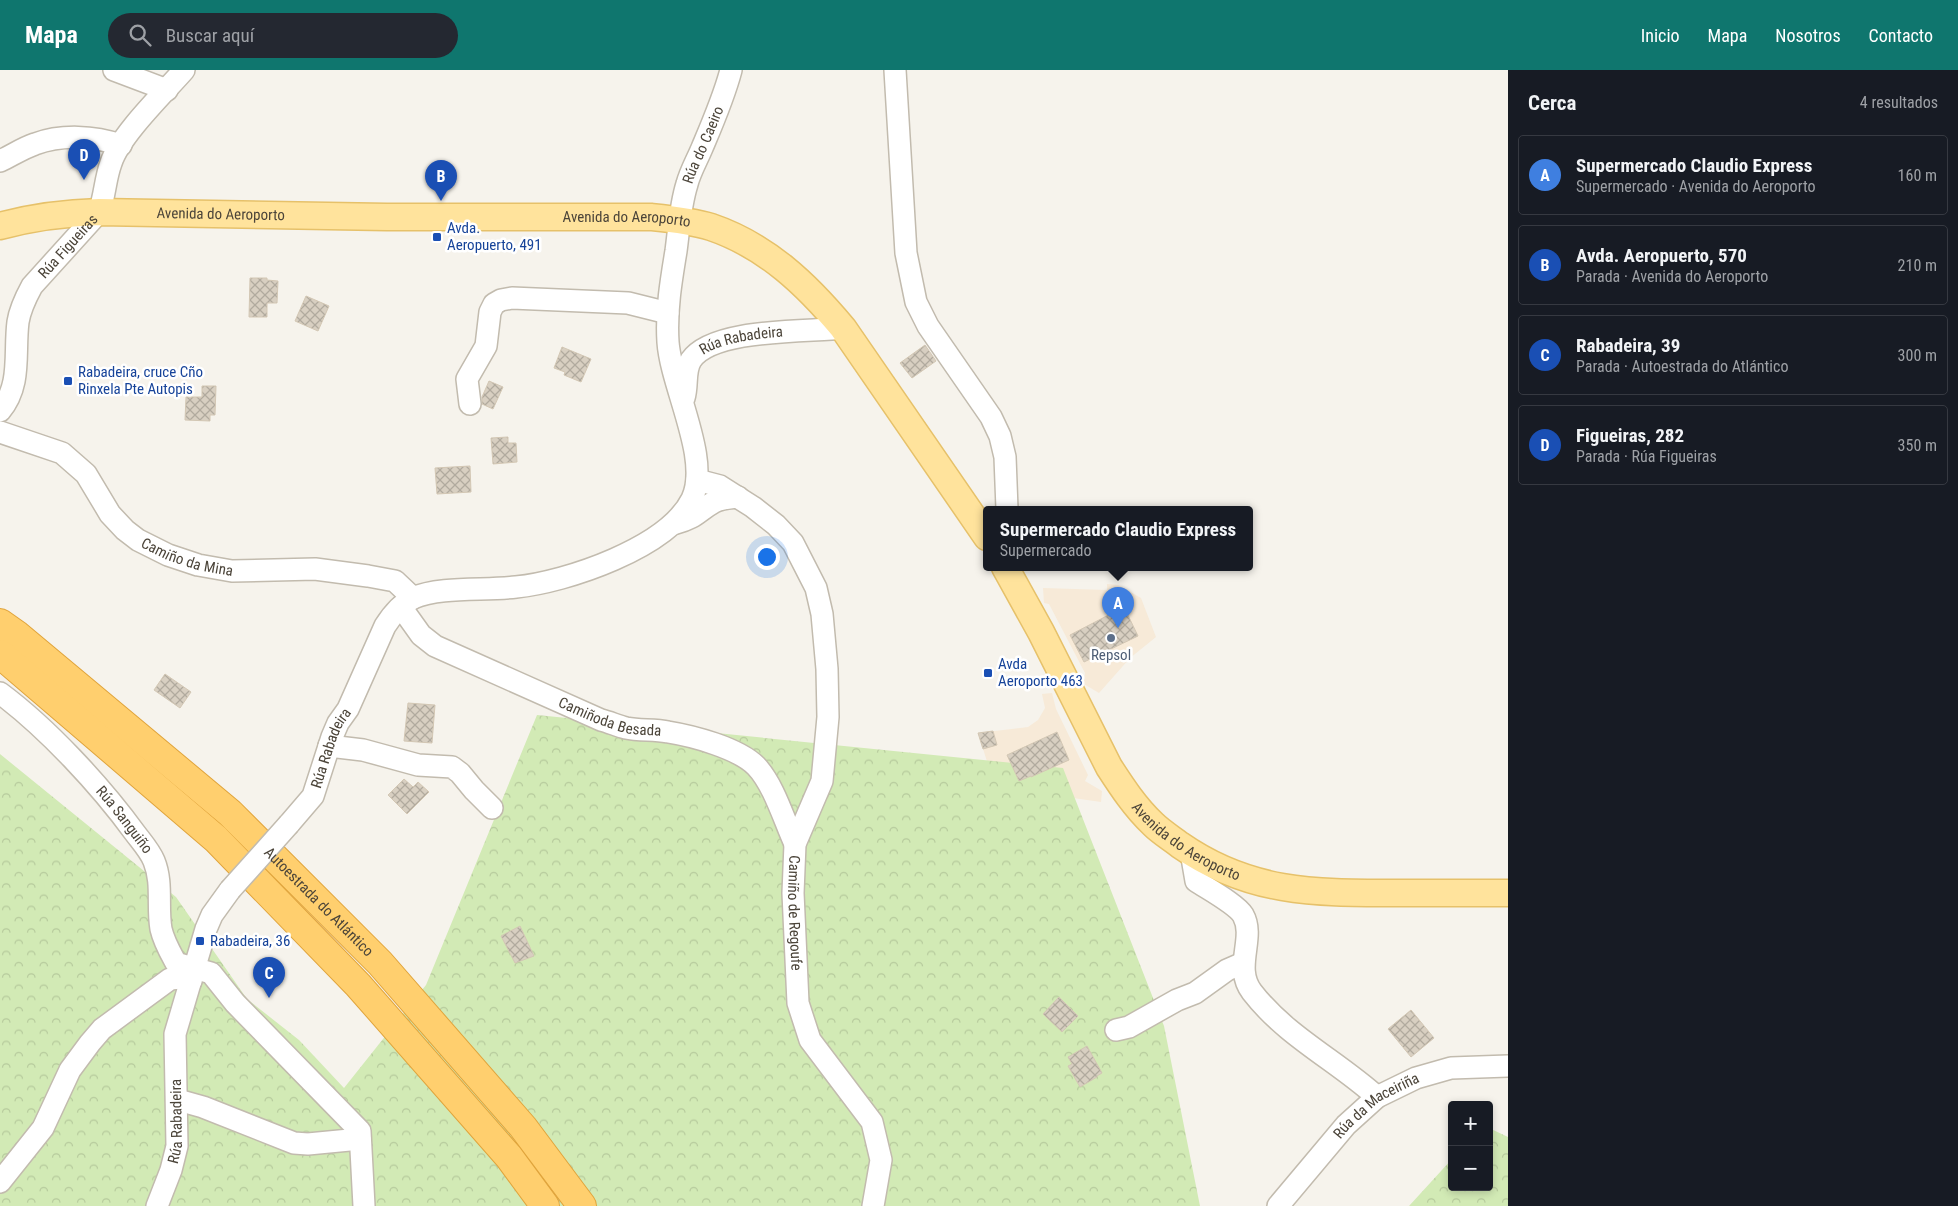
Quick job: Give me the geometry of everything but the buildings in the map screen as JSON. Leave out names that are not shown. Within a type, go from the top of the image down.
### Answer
[{"type":"highway","name":"Autoestrada do Atlántico","points":[[7,643],[216,839],[358,985],[509,1157],[545,1206]]},
{"type":"highway","name":"Autoestrada do Atlántico","points":[[7,643],[230,813],[380,963],[523,1127],[582,1206]]},
{"type":"main road","name":"Avenida do Aeroporto","points":[[0,226],[68,212],[99,212],[397,217],[637,217],[679,220],[711,227],[750,244],[778,262],[817,297],[844,328],[983,531]]},
{"type":"main road","name":"Avenida do Aeroporto","points":[[1007,571],[1041,632],[1109,767],[1121,786],[1153,824],[1191,852],[1237,876],[1261,884],[1303,891],[1508,893]]},
{"type":"street","points":[[114,70],[167,90]]},
{"type":"street","name":"Rúa Figueiras","points":[[0,411],[9,396],[16,376],[18,321],[24,300],[32,286],[99,212],[104,199],[111,162],[121,145],[184,70]]},
{"type":"street","name":"Rúa do Caeiro","points":[[679,220],[687,183],[724,97],[731,70]]},
{"type":"street","points":[[895,70],[906,253],[916,302],[928,326],[991,417],[1000,436],[1005,457],[1007,506]]},
{"type":"street","points":[[0,162],[36,144],[64,138],[90,138],[121,145]]},
{"type":"street","name":"Rúa Rabadeira","points":[[158,1206],[176,1157],[178,1100],[175,1034],[206,929],[212,915],[230,890],[313,796],[338,723],[348,709],[385,626],[393,613],[407,603],[448,592],[524,586],[562,577],[625,555],[654,538],[685,510],[696,488],[698,468],[669,349],[668,313],[679,220]]},
{"type":"street","points":[[470,404],[468,379],[486,346],[490,312],[494,304],[501,300],[512,298],[606,301],[628,303],[668,313]]},
{"type":"street","name":"Rúa Rabadeira","points":[[682,405],[686,392],[688,367],[698,354],[715,344],[735,337],[752,334],[844,328]]},
{"type":"street","name":"Camiño da Mina","points":[[0,432],[62,452],[86,474],[110,514],[124,530],[138,540],[168,555],[198,565],[232,571],[314,569],[368,576],[395,582],[407,603]]},
{"type":"street","name":"Camiño de Regoufe","points":[[697,480],[720,486],[753,506],[793,543],[816,588],[822,614],[827,669],[828,717],[822,781],[795,844],[793,892],[798,1003],[810,1040],[872,1122],[881,1160],[873,1206]]},
{"type":"street","name":"Rúa Rabadeira","points":[[671,524],[690,519],[715,502],[738,497]]},
{"type":"street","name":"Camiñoda Besada","points":[[407,603],[421,635],[435,646],[601,720],[626,728],[667,731],[702,740],[736,753],[756,766],[775,793],[783,818],[795,844]]},
{"type":"street","name":"Rúa Sanguiño","points":[[0,693],[15,704],[68,756],[119,811],[153,858],[159,876],[161,927],[166,946],[176,963],[187,967],[193,974],[211,973],[235,1003],[360,1131],[360,1139]]},
{"type":"street","points":[[330,746],[363,750],[418,765],[452,767],[460,773],[492,808]]},
{"type":"street","points":[[1191,852],[1196,882],[1227,901],[1242,914],[1247,933],[1243,964],[1245,976],[1251,990],[1284,1027],[1305,1044],[1359,1081],[1377,1097]]},
{"type":"street","points":[[1116,1030],[1129,1027],[1177,1000],[1195,993],[1228,970],[1243,964]]},
{"type":"street","points":[[0,1182],[43,1128],[70,1070],[102,1029],[170,979],[193,974]]},
{"type":"street","name":"Rúa da Maceiriña","points":[[1278,1206],[1346,1125],[1377,1097],[1416,1078],[1451,1068],[1508,1066]]},
{"type":"street","points":[[178,1100],[203,1107],[294,1143],[308,1144],[360,1139],[364,1206]]},
{"type":"shaded area","name":"Repsol","points":[[1107,584],[1118,585],[1141,598],[1156,637],[1130,658],[1099,693],[1084,684],[1085,673],[1049,604],[1044,603],[1043,588],[1107,590]]},
{"type":"shaded area","points":[[1052,693],[1056,709],[1088,775],[1085,781],[1102,791],[1101,802],[1045,794],[997,793],[978,733],[1028,727],[1038,720],[1045,708],[1042,694]]},
{"type":"green space","points":[[537,715],[1063,768],[1164,1026],[1200,1206],[0,1206],[0,754],[176,897],[247,999],[299,1040],[344,1088],[426,985]]},
{"type":"green space","points":[[1493,1130],[1508,1137],[1508,1206],[1409,1206],[1448,1163],[1448,1191],[1493,1191]]},
{"type":"place","name":"Figueiras, 282","points":[[84,180]]},
{"type":"place","name":"Avda. Aeropuerto, 570","points":[[441,201]]},
{"type":"place","name":"Avda. Aeropuerto, 491","points":[[437,237]]},
{"type":"place","name":"Rabadeira, cruce Cño Rinxela Pte Autopis","points":[[68,381]]},
{"type":"place","name":"Supermercado Claudio Express","points":[[1118,628]]},
{"type":"place","name":"Repsol","points":[[1111,638]]},
{"type":"place","name":"Avda Aeroporto 463","points":[[988,673]]},
{"type":"place","name":"Rabadeira, 36","points":[[200,941]]},
{"type":"place","name":"Rabadeira, 39","points":[[269,998]]}]
